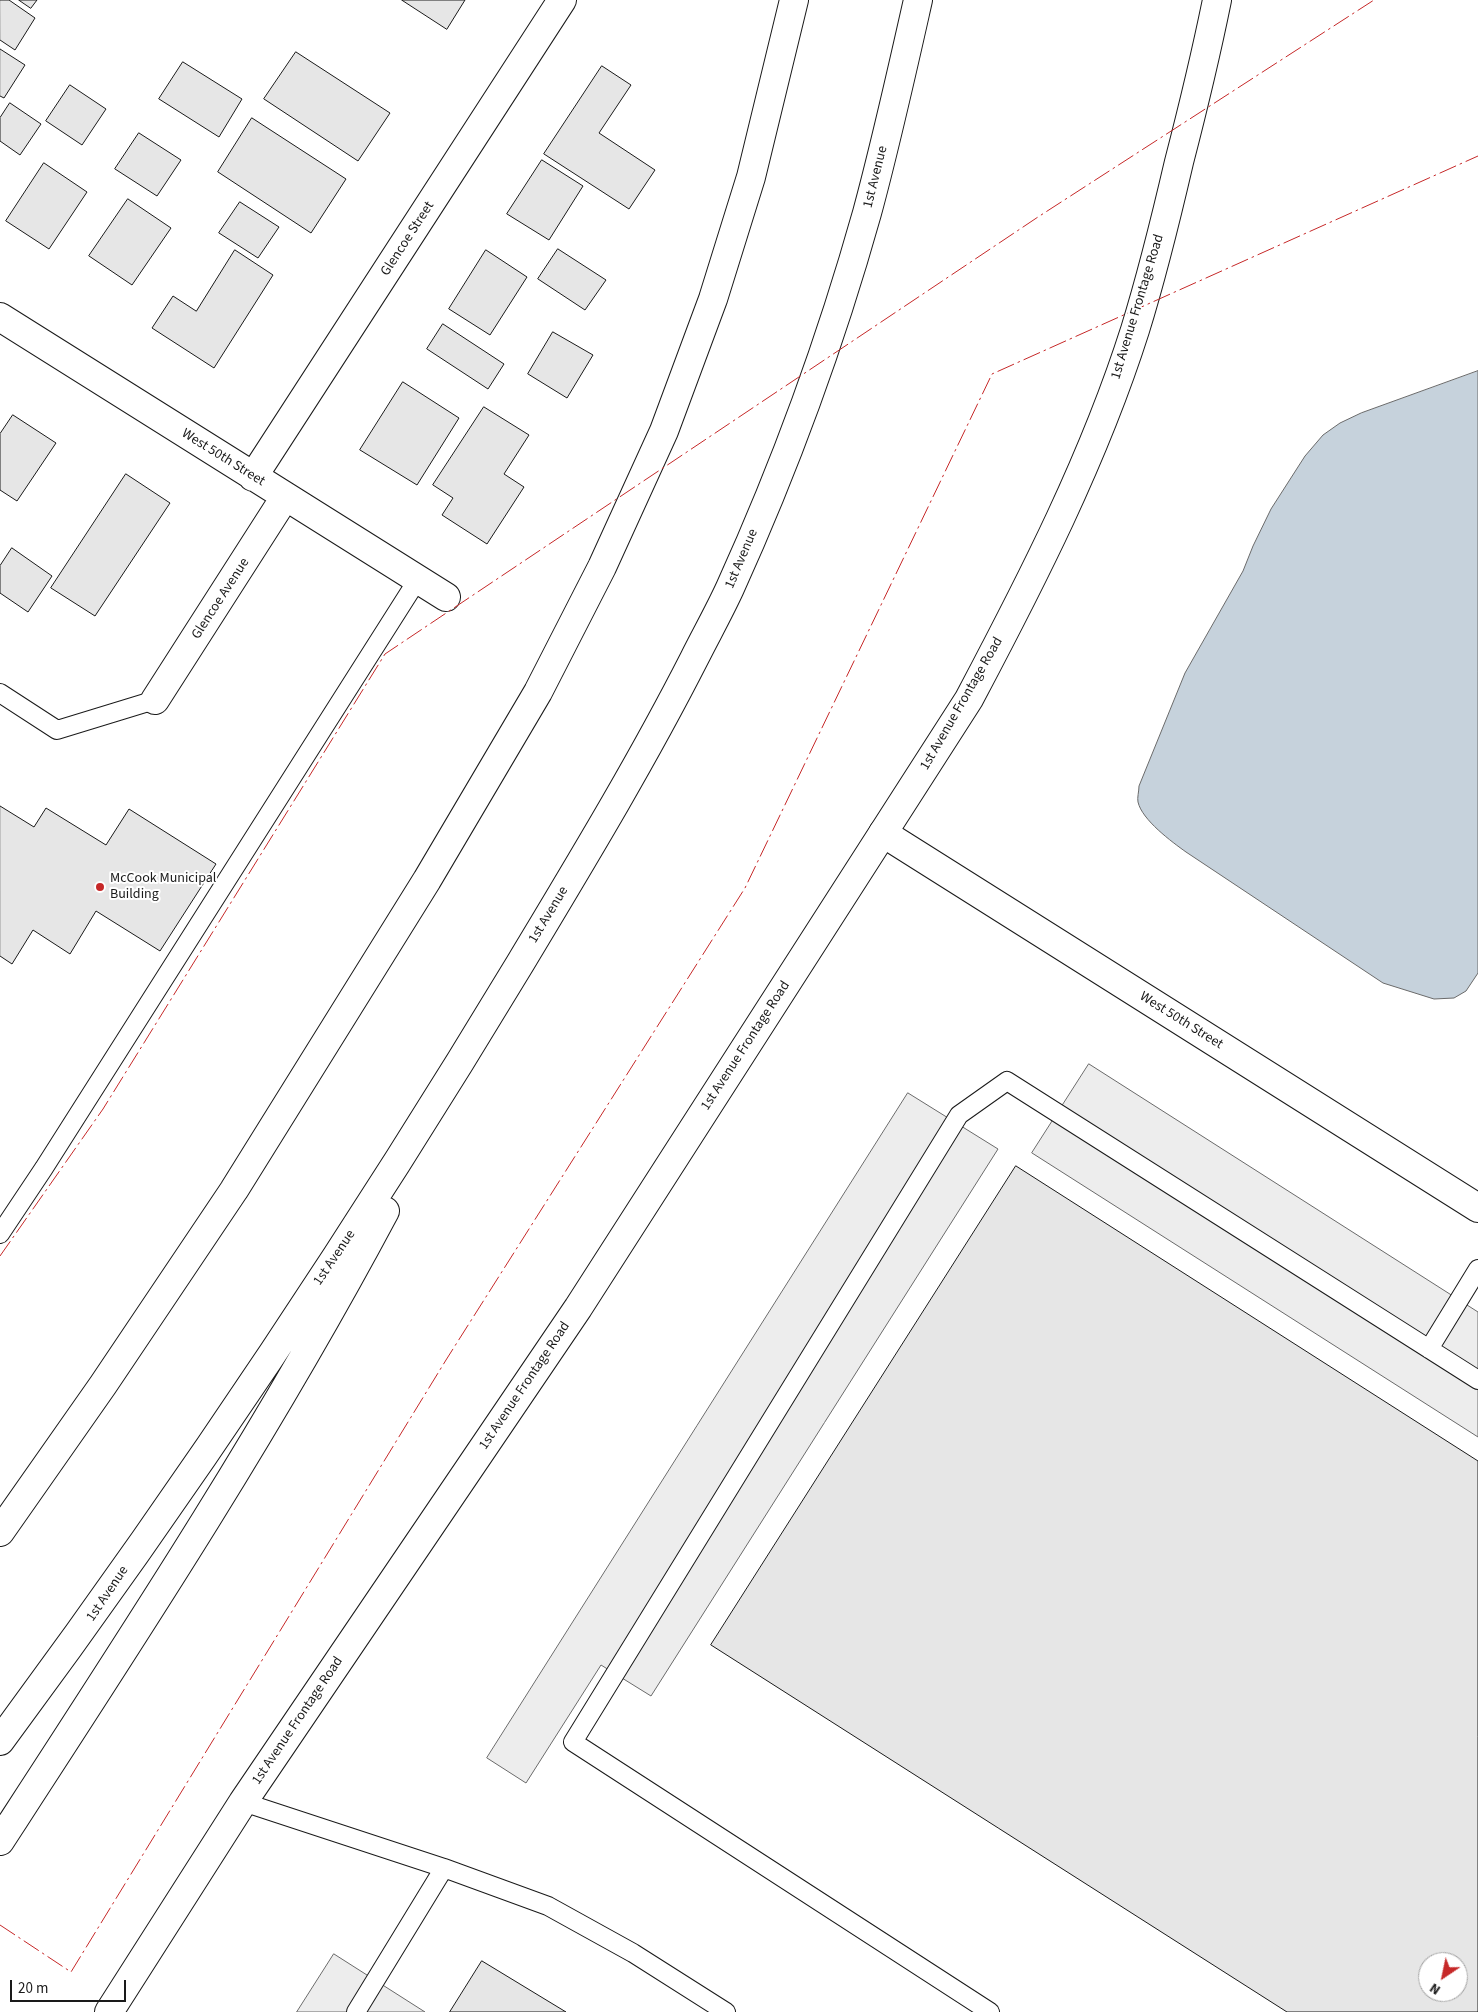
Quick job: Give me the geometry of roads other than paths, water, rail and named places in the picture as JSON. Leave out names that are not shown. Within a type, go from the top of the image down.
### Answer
[{"type":"main road","name":"Glencoe Street","points":[[253,477],[562,0]]},
{"type":"main road","points":[[0,1532],[103,1385],[234,1190],[427,880],[538,692],[602,567],[664,431],[713,299],[751,177],[794,0]]},
{"type":"main road","name":"1st Avenue","points":[[0,1741],[87,1623],[246,1392],[370,1204],[489,1015],[655,735],[729,591],[772,489],[818,367],[866,215],[918,0]]},
{"type":"main road","name":"1st Avenue Frontage Road","points":[[109,2012],[243,1802],[578,1308],[968,698],[1013,615],[1062,514],[1101,422],[1134,330],[1163,226],[1207,51],[1217,0]]},
{"type":"main road","name":"West 50th Street","points":[[0,317],[446,597]]},
{"type":"main road","name":"Glencoe Avenue","points":[[155,700],[286,497]]},
{"type":"main road","name":"West 50th Street","points":[[883,833],[1478,1208]]},
{"type":"main road","points":[[0,1842],[253,1445],[345,1286],[489,1015]]},
{"type":"lane","points":[[0,1234],[71,1127],[418,579]]},
{"type":"lane","points":[[0,694],[57,730],[155,700]]},
{"type":"lane","points":[[990,2012],[573,1742],[959,1115],[1007,1081],[1478,1380]]},
{"type":"lane","points":[[1429,1348],[1478,1270]]},
{"type":"lane","points":[[243,1802],[444,1868],[548,1906],[633,1953],[726,2012]]},
{"type":"lane","points":[[356,2012],[444,1868]]},
{"type":"place","name":"McCook Municipal Building","points":[[100,887]]}]
